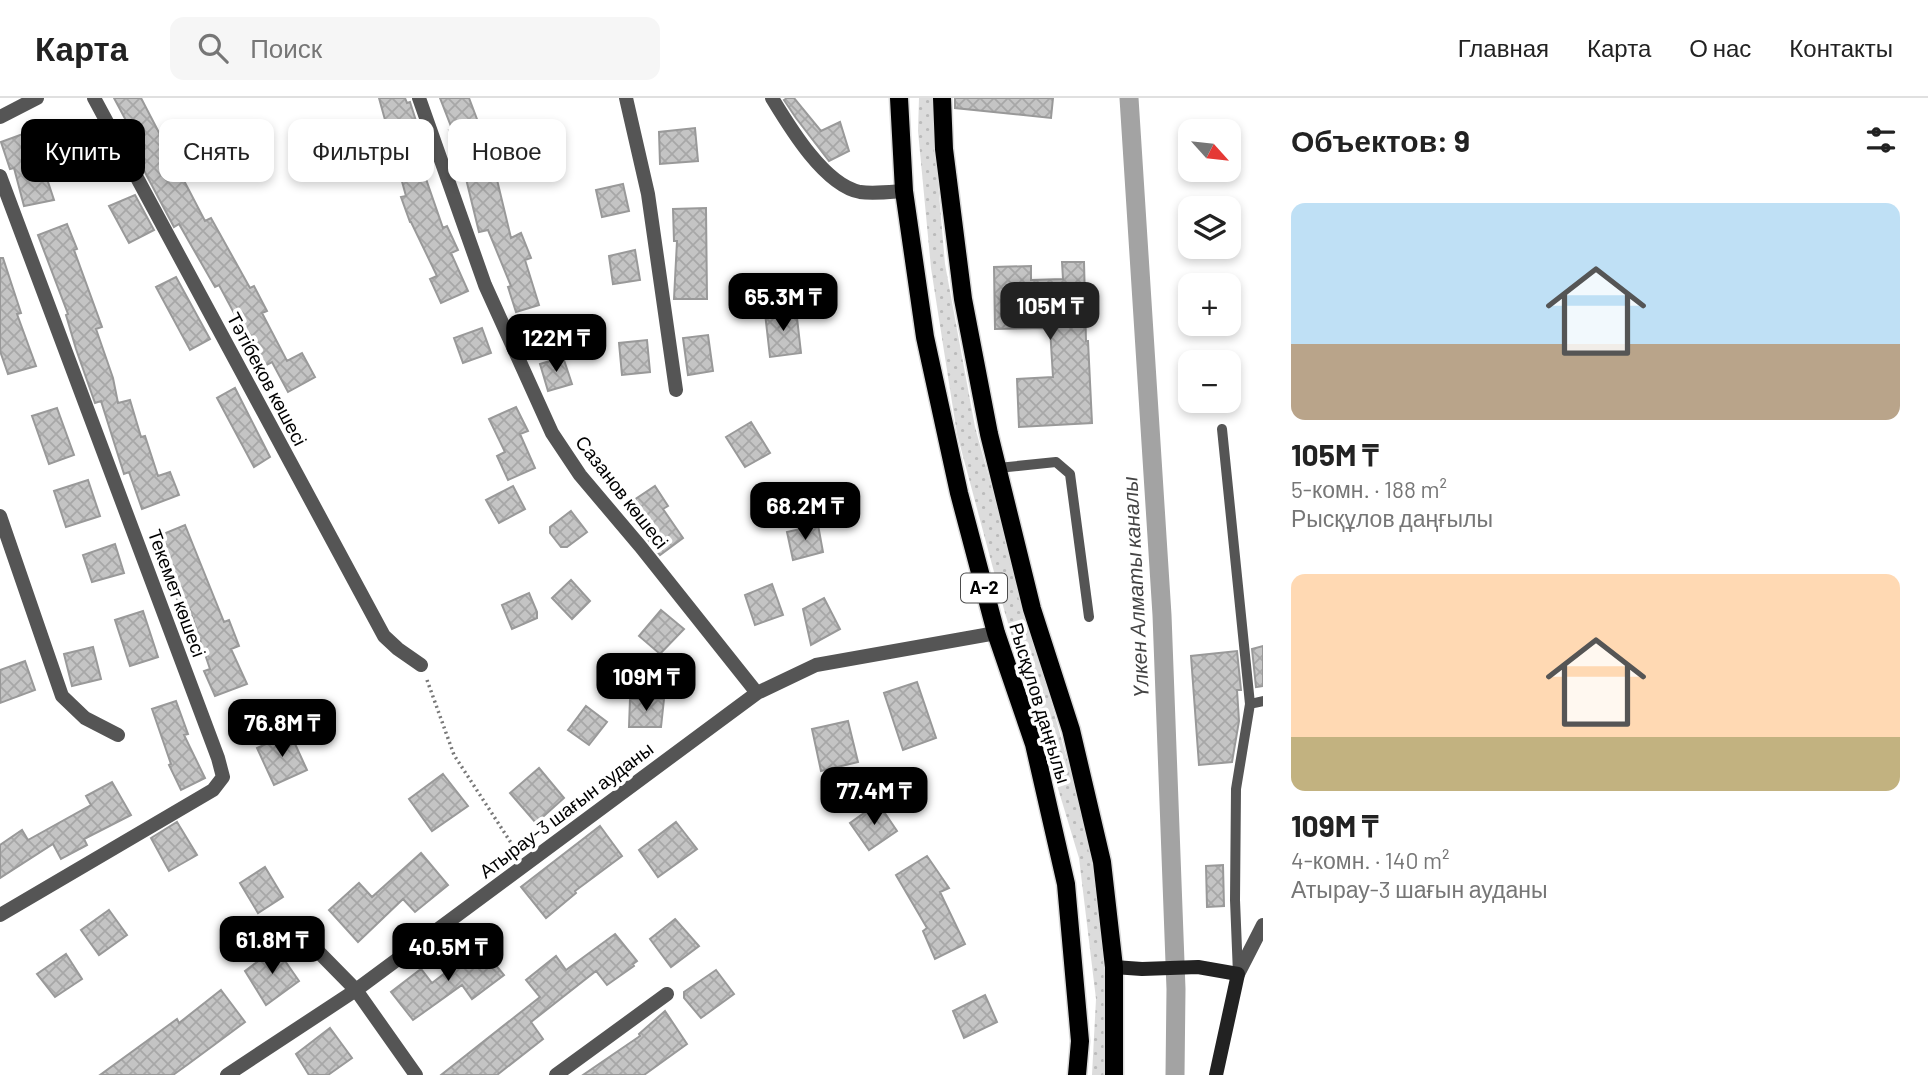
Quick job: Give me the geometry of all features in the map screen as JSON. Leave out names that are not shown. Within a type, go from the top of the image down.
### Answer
[{"type":"main road","name":"Рысқұлов даңғылы","points":[[899,98],[904,191],[925,337],[959,493],[996,633],[1034,744],[1066,884],[1080,1041],[1077,1075]]},
{"type":"main road","name":"Рысқұлов даңғылы","points":[[942,98],[944,149],[974,364],[1031,609],[1071,730],[1102,862],[1114,967],[1114,1075]]},
{"type":"street","points":[[0,117],[37,98]]},
{"type":"street","name":"Тәтібеков көшесі","points":[[94,98],[384,636],[421,665]]},
{"type":"street","name":"Сазанов көшесі","points":[[419,98],[485,285],[552,433],[580,475],[757,693]]},
{"type":"street","points":[[625,98],[648,194],[676,390]]},
{"type":"street","points":[[772,98],[806,152],[843,184],[859,192],[904,191]]},
{"type":"street","name":"Текемет көшесі","points":[[0,176],[214,746],[223,777],[214,790],[0,915]]},
{"type":"street","points":[[0,516],[62,696],[85,718],[118,735]]},
{"type":"street","name":"Атырау-3 шағын ауданы","points":[[227,1075],[356,990],[757,693],[816,665],[996,633]]},
{"type":"street","points":[[1216,1075],[1238,974],[1263,925]]},
{"type":"street","points":[[297,930],[356,990],[415,1075]]},
{"type":"street","points":[[1114,967],[1198,967],[1238,974]]},
{"type":"street","points":[[556,1075],[667,994]]},
{"type":"lane","points":[[1222,429],[1250,704],[1236,789],[1235,900],[1238,974]]},
{"type":"lane","points":[[998,468],[1056,462],[1070,474],[1089,617]]},
{"type":"lane","points":[[1250,704],[1263,701]]},
{"type":"path","points":[[421,665],[454,755],[525,864]]},
{"type":"shaded area","points":[[919,98],[935,98],[933,124],[945,264],[975,427],[1093,853],[1108,999],[1105,1075],[1092,1075],[1096,999],[1079,858],[1005,613],[957,434],[931,268],[918,131]]},
{"type":"building","points":[[114,98],[141,98],[159,133],[159,182],[185,182],[205,221],[211,218],[250,288],[254,286],[267,311],[262,313],[287,361],[302,353],[315,377],[288,392],[272,362],[257,370],[244,346],[250,343],[219,285],[215,287],[179,224],[174,227],[145,172],[145,119],[125,119]]},
{"type":"building","points":[[379,98],[405,98],[407,103],[410,102],[415,119],[385,119]]},
{"type":"building","points":[[440,98],[469,98],[477,119],[448,119]]},
{"type":"building","points":[[794,98],[821,131],[840,122],[849,151],[829,161],[784,100]]},
{"type":"building","points":[[955,98],[1053,98],[1051,118],[955,108]]},
{"type":"building","points":[[695,128],[698,161],[660,164],[659,132]]},
{"type":"building","points":[[21,135],[21,182],[48,182],[54,200],[24,206],[14,168],[10,169],[1,142]]},
{"type":"building","points":[[402,182],[427,182],[443,228],[447,226],[458,250],[451,253],[468,291],[441,303],[430,279],[437,276],[410,222],[401,197],[406,196]]},
{"type":"building","points":[[467,182],[498,182],[511,238],[521,233],[531,258],[525,260],[539,305],[516,312],[508,287],[511,286],[488,230],[479,232]]},
{"type":"building","points":[[623,184],[629,211],[602,217],[596,190]]},
{"type":"building","points":[[135,195],[154,230],[129,243],[109,206]]},
{"type":"building","points":[[706,208],[707,299],[674,299],[677,241],[674,241],[673,209]]},
{"type":"building","points":[[67,224],[102,327],[96,329],[113,378],[118,403],[130,400],[141,437],[145,436],[158,476],[170,472],[179,495],[142,509],[129,472],[124,474],[101,401],[95,403],[76,349],[66,315],[68,314],[38,235]]},
{"type":"building","points":[[635,250],[640,280],[613,284],[609,256]]},
{"type":"building","points":[[0,258],[3,258],[21,313],[17,314],[36,366],[8,374],[0,351]]},
{"type":"building","points":[[1062,262],[1084,262],[1092,423],[1019,427],[1017,379],[1053,377],[1050,328],[995,329],[994,267],[1031,266],[1031,280],[1063,279]]},
{"type":"building","points":[[176,277],[210,339],[190,350],[156,287]]},
{"type":"building","points":[[796,309],[801,353],[770,357],[765,313]]},
{"type":"building","points":[[482,328],[491,353],[463,363],[454,338]]},
{"type":"building","points":[[708,335],[713,371],[688,375],[683,338]]},
{"type":"building","points":[[647,340],[650,372],[622,375],[619,343]]},
{"type":"building","points":[[563,357],[572,384],[548,391],[540,364]]},
{"type":"building","points":[[235,388],[270,457],[254,467],[217,398]]},
{"type":"building","points":[[516,407],[528,431],[520,434],[535,468],[508,480],[497,456],[505,452],[489,419]]},
{"type":"building","points":[[57,408],[74,455],[49,464],[32,416]]},
{"type":"building","points":[[751,422],[770,453],[745,467],[726,437]]},
{"type":"building","points":[[88,480],[100,516],[66,527],[54,491]]},
{"type":"building","points":[[513,486],[525,509],[499,523],[486,500]]},
{"type":"building","points":[[655,486],[668,506],[663,509],[683,538],[660,555],[644,534],[647,532],[636,515],[642,510],[634,500]]},
{"type":"building","points":[[571,511],[587,532],[567,547],[561,547],[550,533],[550,527]]},
{"type":"building","points":[[185,525],[224,622],[229,620],[239,646],[231,649],[247,684],[215,696],[204,671],[210,669],[190,610],[183,613],[151,539]]},
{"type":"building","points":[[818,525],[823,552],[793,560],[787,532]]},
{"type":"building","points":[[115,544],[124,573],[92,582],[83,555]]},
{"type":"building","points":[[571,580],[590,601],[572,619],[552,598]]},
{"type":"building","points":[[772,584],[783,615],[755,625],[745,595]]},
{"type":"building","points":[[529,593],[537,618],[512,629],[502,605]]},
{"type":"building","points":[[824,598],[840,629],[811,645],[803,609]]},
{"type":"building","points":[[661,610],[684,629],[660,654],[639,636]]},
{"type":"building","points":[[143,611],[158,657],[130,666],[115,620]]},
{"type":"building","points":[[1263,646],[1263,686],[1256,687],[1252,649]]},
{"type":"building","points":[[93,647],[101,679],[72,686],[64,654]]},
{"type":"building","points":[[1237,651],[1241,690],[1237,690],[1239,721],[1232,762],[1199,765],[1191,656]]},
{"type":"building","points":[[25,661],[35,690],[0,703],[0,670]]},
{"type":"building","points":[[917,682],[936,738],[903,750],[884,693]]},
{"type":"building","points":[[630,699],[664,699],[661,727],[629,727]]},
{"type":"building","points":[[176,701],[188,734],[184,735],[205,778],[181,790],[169,765],[171,764],[152,709]]},
{"type":"building","points":[[586,706],[607,722],[589,745],[568,730]]},
{"type":"building","points":[[848,721],[858,762],[821,771],[812,729]]},
{"type":"building","points":[[290,733],[307,770],[274,785],[257,748]]},
{"type":"building","points":[[539,768],[564,798],[536,823],[510,793]]},
{"type":"building","points":[[443,774],[468,806],[432,831],[409,799]]},
{"type":"building","points":[[112,782],[131,815],[84,839],[87,845],[61,859],[53,844],[0,878],[0,845],[22,830],[28,840],[91,805],[86,796]]},
{"type":"building","points":[[878,803],[897,831],[869,850],[850,823]]},
{"type":"building","points":[[177,822],[197,855],[169,871],[151,838]]},
{"type":"building","points":[[676,822],[697,849],[658,877],[639,850]]},
{"type":"building","points":[[600,826],[622,856],[575,891],[576,893],[546,918],[521,887]]},
{"type":"building","points":[[421,853],[448,885],[415,912],[403,899],[358,942],[329,910],[359,883],[372,897]]},
{"type":"building","points":[[927,856],[949,888],[940,892],[965,944],[935,959],[923,931],[927,928],[896,875]]},
{"type":"building","points":[[1223,865],[1224,906],[1207,907],[1206,866]]},
{"type":"building","points":[[265,867],[283,897],[258,913],[240,883]]},
{"type":"building","points":[[109,910],[127,935],[99,955],[81,930]]},
{"type":"building","points":[[675,919],[699,946],[671,967],[650,939]]},
{"type":"building","points":[[615,934],[637,961],[634,966],[607,985],[596,971],[531,1022],[543,1039],[497,1075],[441,1075],[540,997],[526,980],[556,956],[566,970]]},
{"type":"building","points":[[480,946],[504,975],[472,999],[462,985],[413,1020],[391,992],[421,969],[432,983]]},
{"type":"building","points":[[276,948],[299,981],[266,1005],[245,971]]},
{"type":"building","points":[[66,954],[82,979],[55,997],[37,974]]},
{"type":"building","points":[[716,970],[734,994],[701,1018],[684,998],[684,992]]},
{"type":"building","points":[[221,990],[245,1022],[173,1075],[100,1075],[177,1019],[179,1023]]},
{"type":"building","points":[[985,995],[997,1022],[964,1038],[953,1011]]},
{"type":"building","points":[[665,1011],[687,1044],[644,1075],[583,1075],[640,1036],[639,1034]]},
{"type":"building","points":[[330,1028],[352,1058],[328,1075],[309,1075],[296,1054]]},
{"type":"waterway","name":"Үлкен Алматы каналы","points":[[1129,98],[1162,615],[1176,989],[1175,1075]]}]
